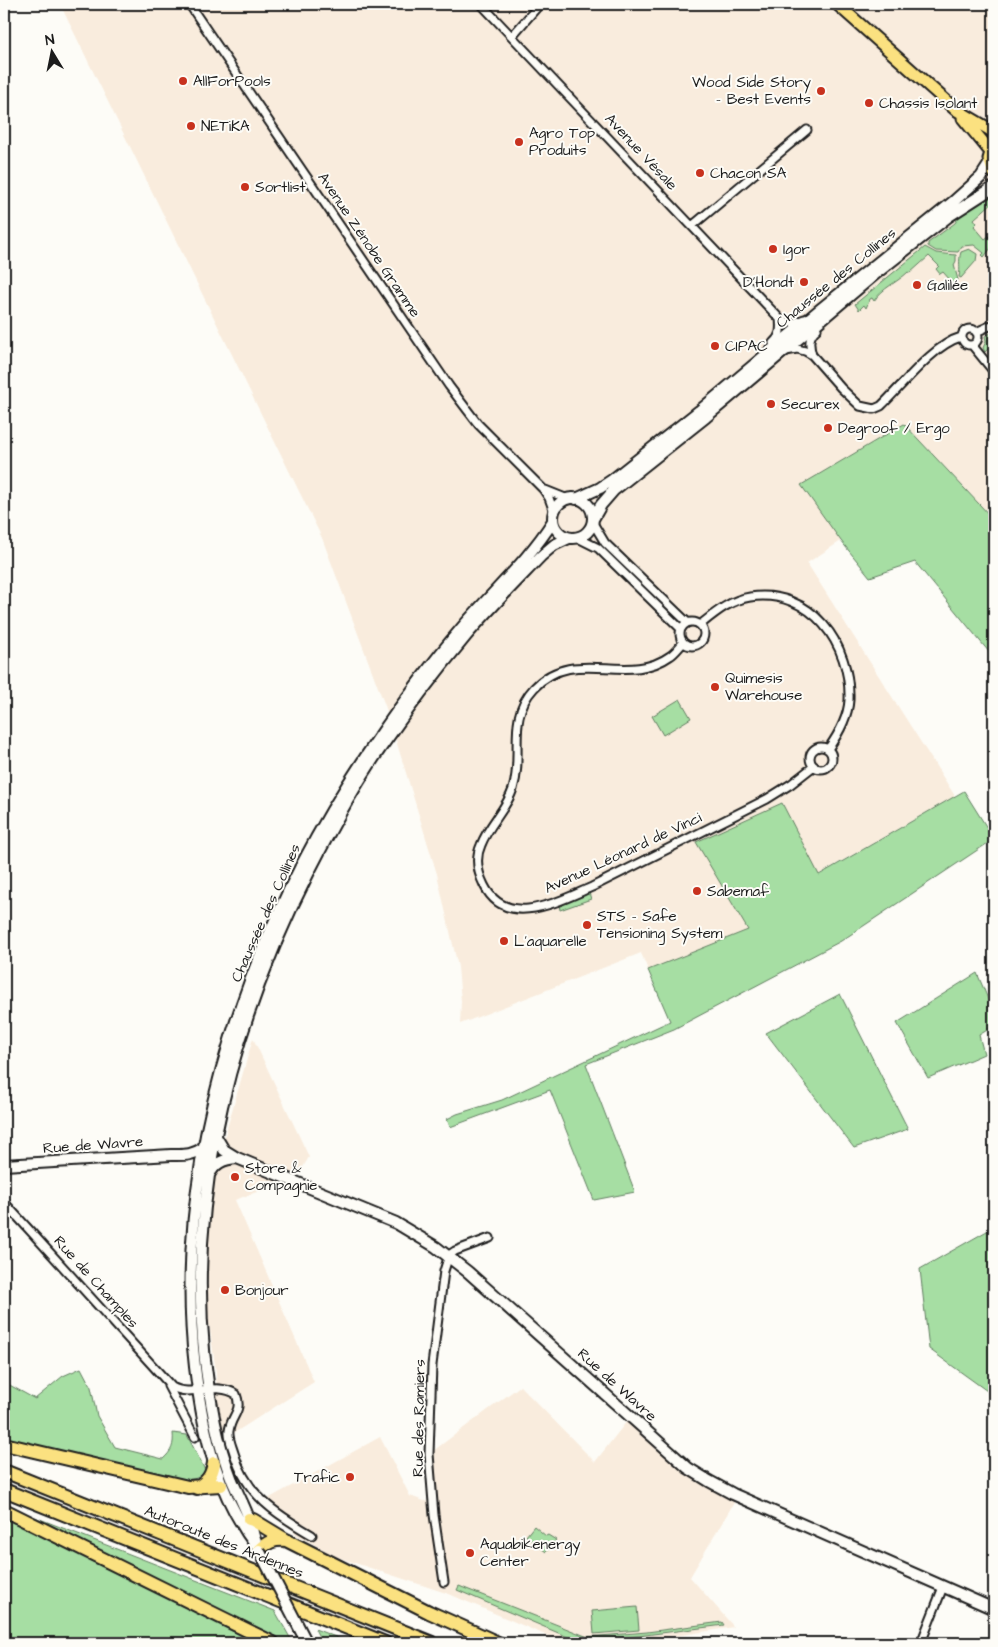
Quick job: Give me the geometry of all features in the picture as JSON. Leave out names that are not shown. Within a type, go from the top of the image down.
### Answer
[{"type":"highway","points":[[4,1444],[188,1487],[197,1488],[221,1485]]},
{"type":"highway","points":[[197,1488],[212,1474],[214,1462]]},
{"type":"highway","name":"Autoroute des Ardennes","points":[[4,1471],[432,1643]]},
{"type":"highway","points":[[4,1490],[385,1643]]},
{"type":"highway","points":[[4,1510],[273,1643]]},
{"type":"highway","points":[[249,1519],[286,1540],[429,1612],[498,1643]]},
{"type":"highway","points":[[264,1546],[277,1540],[286,1540]]},
{"type":"main road","points":[[837,4],[955,109],[992,148],[992,168]]},
{"type":"main road","points":[[955,109],[994,132]]},
{"type":"main road","name":"Chaussée des Collines","points":[[572,499],[600,488],[612,480],[718,396],[992,168]]},
{"type":"main road","name":"Chaussée des Collines","points":[[593,521],[601,505],[614,490],[948,216],[994,187]]},
{"type":"main road","points":[[572,499],[582,500],[590,508],[593,521],[588,532],[574,538],[558,532],[554,516],[557,506],[572,499]]},
{"type":"main road","name":"Chaussée des Collines","points":[[221,1485],[198,1390],[192,1338],[190,1261],[219,1079],[249,986],[268,937],[320,831],[377,739],[428,669],[460,630],[535,547],[554,516]]},
{"type":"main road","name":"Chaussée des Collines","points":[[207,1150],[215,1135],[246,1021],[276,942],[327,837],[379,751],[437,672],[493,606],[541,556],[554,545],[574,538]]},
{"type":"main road","name":"Rue de Wavre","points":[[215,1135],[224,1150],[236,1158],[396,1223],[424,1238],[449,1255],[655,1439],[700,1476],[733,1494],[994,1609]]},
{"type":"main road","name":"Rue de Wavre","points":[[4,1165],[171,1155],[184,1156],[207,1150]]},
{"type":"main road","points":[[184,1156],[203,1177],[222,1160],[236,1158]]},
{"type":"main road","name":"Chaussée des Collines","points":[[203,1177],[200,1295],[209,1389],[223,1455],[249,1519],[250,1535]]},
{"type":"main road","points":[[221,1485],[231,1491],[250,1535],[264,1546],[307,1643]]},
{"type":"street","name":"Avenue Zénobe Gramme","points":[[188,4],[449,386],[478,424],[543,489],[549,498],[554,516]]},
{"type":"street","name":"Avenue Vésale","points":[[481,4],[780,319]]},
{"type":"street","points":[[512,36],[540,4]]},
{"type":"street","points":[[692,226],[807,130]]},
{"type":"street","points":[[812,355],[809,346],[812,333],[872,284],[879,272]]},
{"type":"street","points":[[780,319],[786,323],[793,324],[818,311]]},
{"type":"street","points":[[718,396],[729,380],[779,338],[780,319]]},
{"type":"street","points":[[786,350],[797,349],[812,355],[860,406],[874,409],[881,406],[936,351],[951,340],[962,337],[964,332],[968,330],[976,332],[994,324]]},
{"type":"street","points":[[972,345],[978,338],[976,332]]},
{"type":"street","points":[[962,337],[964,342],[972,345],[994,372]]},
{"type":"street","name":"Avenue Zénobe Gramme","points":[[543,489],[572,499]]},
{"type":"street","points":[[593,521],[605,543],[687,622]]},
{"type":"street","points":[[574,538],[598,548],[680,629]]},
{"type":"street","name":"Avenue Léonard de Vinci","points":[[770,596],[790,600],[807,610],[823,623],[836,640],[843,654],[849,702],[845,719],[828,749],[832,754],[830,764],[821,769],[814,766],[791,784],[767,799],[585,890],[551,904],[531,909],[515,909],[494,899],[486,890],[480,878],[477,862],[480,846],[507,806],[513,788],[518,757],[518,715],[525,700],[534,688],[547,677],[560,670],[578,666],[615,669],[653,664],[670,656],[683,643],[692,646],[700,642],[704,634],[700,625],[732,602],[749,597],[770,596]]},
{"type":"street","points":[[683,643],[679,635],[680,629],[687,622],[692,621],[700,625]]},
{"type":"street","points":[[814,766],[810,760],[812,751],[821,747],[828,749]]},
{"type":"street","name":"Rue de Champles","points":[[4,1202],[166,1382],[178,1390],[209,1389]]},
{"type":"street","points":[[449,1255],[490,1238]]},
{"type":"street","name":"Rue des Ramiers","points":[[444,1582],[434,1515],[428,1454],[432,1366],[444,1271],[449,1255]]},
{"type":"street","name":"Rue de Champles","points":[[166,1382],[194,1437]]},
{"type":"street","points":[[209,1389],[226,1389],[236,1394],[239,1408],[229,1430],[230,1440],[238,1468],[252,1490],[279,1516],[312,1535]]},
{"type":"street","points":[[921,1643],[943,1587]]},
{"type":"shaded area","points":[[60,4],[994,4],[994,520],[904,424],[801,485],[841,541],[807,563],[955,796],[818,875],[782,803],[697,842],[748,930],[648,970],[641,953],[460,1024],[461,1001],[458,967],[437,874],[387,711],[322,538]]},
{"type":"shaded area","points":[[253,1038],[309,1157],[297,1177],[235,1200],[314,1382],[234,1433],[224,1437],[217,1408],[216,1372],[208,1316],[206,1249],[215,1170]]},
{"type":"shaded area","points":[[520,1386],[595,1462],[627,1421],[695,1479],[735,1501],[690,1577],[734,1627],[630,1643],[564,1643],[449,1594],[337,1557],[297,1535],[266,1500],[380,1437],[410,1496],[424,1501],[435,1502],[433,1451]]},
{"type":"green space","points":[[994,195],[994,203],[974,219],[977,223],[974,226],[985,239],[989,236],[992,244],[984,257],[982,255],[984,253],[974,245],[962,246],[958,252],[936,251],[928,246],[928,243],[955,223],[960,215]]},
{"type":"green space","points":[[925,247],[936,253],[956,255],[954,265],[958,280],[954,286],[949,287],[947,285],[951,281],[943,272],[940,274],[936,269],[939,266],[929,256],[910,273],[908,272],[877,296],[874,301],[872,298],[870,299],[866,308],[864,305],[859,310],[855,304]]},
{"type":"green space","points":[[969,249],[977,254],[976,261],[961,278],[959,277],[961,252]]},
{"type":"green space","points":[[991,333],[991,337],[994,340],[991,339],[990,346],[994,348],[993,350],[989,348],[985,352],[983,348],[986,341],[985,336]]},
{"type":"green space","points":[[904,424],[994,520],[994,658],[915,562],[870,577],[841,541],[801,485]]},
{"type":"green space","points":[[680,699],[691,718],[663,735],[652,716]]},
{"type":"green space","points":[[964,791],[994,839],[841,941],[674,1029],[586,1064],[635,1192],[594,1200],[550,1090],[450,1127],[447,1119],[457,1114],[502,1100],[670,1021],[648,970],[748,930],[696,842],[782,803],[819,875]]},
{"type":"green space","points":[[589,893],[591,899],[560,910],[559,905]]},
{"type":"green space","points":[[977,973],[994,1013],[994,1026],[979,1035],[984,1054],[928,1078],[897,1023]]},
{"type":"green space","points":[[840,994],[908,1129],[854,1148],[766,1033]]},
{"type":"green space","points":[[994,1227],[994,1396],[929,1349],[920,1269]]},
{"type":"green space","points":[[81,1368],[91,1387],[97,1416],[115,1447],[163,1459],[172,1448],[173,1433],[187,1435],[205,1470],[203,1473],[196,1478],[185,1480],[4,1439],[4,1382],[35,1399],[63,1376]]},
{"type":"green space","points":[[4,1505],[275,1611],[293,1643],[4,1643]]},
{"type":"green space","points":[[534,1526],[546,1536],[548,1535],[556,1540],[546,1552],[526,1536]]},
{"type":"green space","points":[[459,1586],[588,1637],[647,1632],[722,1622],[724,1625],[582,1643],[457,1590]]},
{"type":"green space","points":[[637,1607],[639,1630],[594,1634],[592,1611]]},
{"type":"green space","points":[[315,1629],[351,1643],[322,1643]]},
{"type":"place","name":"AllForPools","points":[[183,81]]},
{"type":"place","name":"Wood Side Story - Best Events","points":[[821,91]]},
{"type":"place","name":"Chassis Isolant","points":[[869,103]]},
{"type":"place","name":"NETiKA","points":[[191,126]]},
{"type":"place","name":"Agro Top Produits","points":[[519,142]]},
{"type":"place","name":"Chacon SA","points":[[700,173]]},
{"type":"place","name":"Sortlist","points":[[245,187]]},
{"type":"place","name":"Igor","points":[[773,249]]},
{"type":"place","name":"D'Hondt","points":[[804,282]]},
{"type":"place","name":"Galilée","points":[[917,285]]},
{"type":"place","name":"CIPAC","points":[[715,346]]},
{"type":"place","name":"Securex","points":[[771,404]]},
{"type":"place","name":"Degroof / Ergo","points":[[828,428]]},
{"type":"place","name":"Quimesis Warehouse","points":[[715,687]]},
{"type":"place","name":"Sabemaf","points":[[697,891]]},
{"type":"place","name":"STS - Safe Tensioning System","points":[[587,925]]},
{"type":"place","name":"L'aquarelle","points":[[504,941]]},
{"type":"place","name":"Store & Compagnie","points":[[235,1177]]},
{"type":"place","name":"Bonjour","points":[[225,1290]]},
{"type":"place","name":"Trafic","points":[[350,1477]]},
{"type":"place","name":"Aquabikenergy Center","points":[[470,1553]]}]
